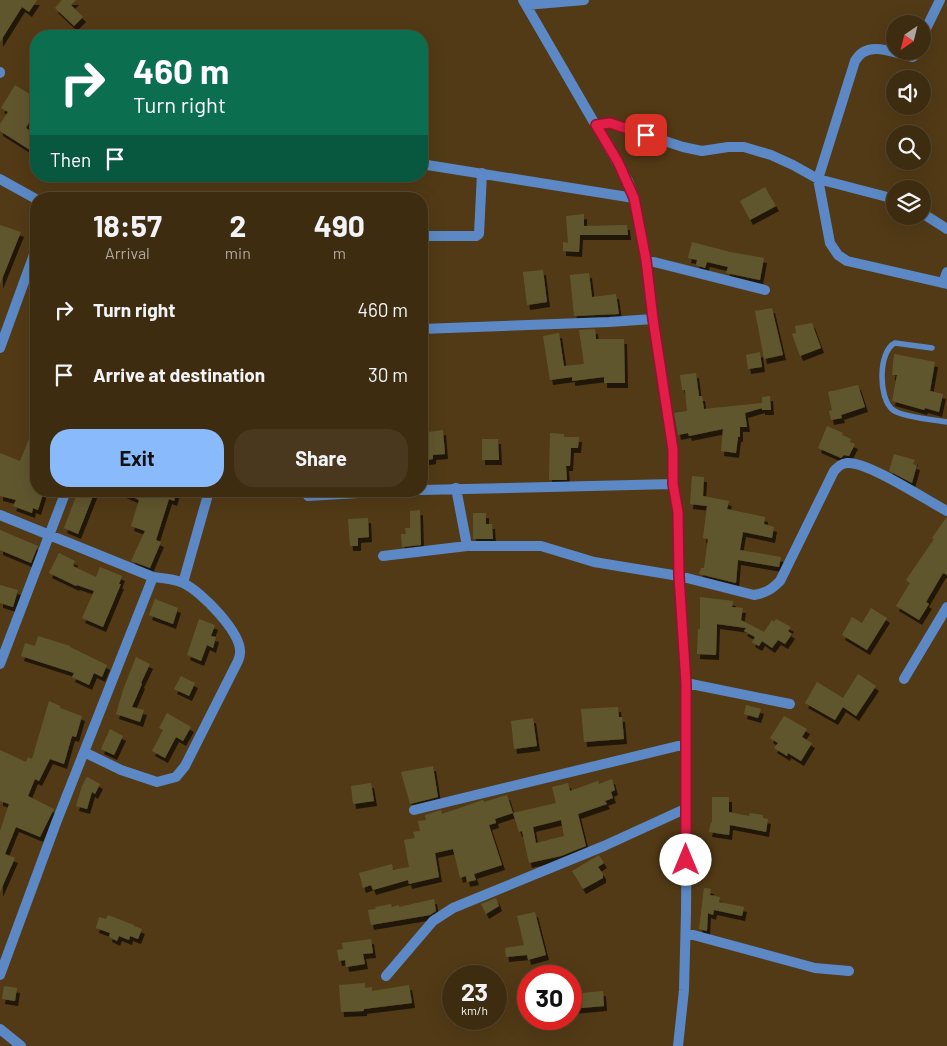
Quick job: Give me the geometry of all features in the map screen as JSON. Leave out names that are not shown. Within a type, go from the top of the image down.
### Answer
[{"type":"street","points":[[584,0],[524,2],[618,162],[634,198],[646,260],[673,450],[673,484],[678,512],[679,576],[686,684],[686,933],[684,990],[678,1046]]},
{"type":"street","points":[[931,18],[940,0]]},
{"type":"street","points":[[886,51],[868,49],[859,53],[818,179],[830,243],[838,255],[847,261],[945,283],[947,272]]},
{"type":"street","points":[[596,125],[610,123],[683,147],[702,151],[728,147],[744,147],[771,155],[818,179],[886,198]]},
{"type":"street","points":[[428,165],[634,198]]},
{"type":"street","points":[[428,236],[476,236],[479,234],[482,173]]},
{"type":"street","points":[[0,179],[30,196]]},
{"type":"street","points":[[931,219],[947,229]]},
{"type":"street","points":[[646,260],[765,290]]},
{"type":"street","points":[[0,348],[30,266]]},
{"type":"street","points":[[428,329],[653,319]]},
{"type":"street","points":[[383,556],[467,546],[541,546],[594,562],[679,576],[754,595],[772,589],[780,581],[834,471],[840,464],[848,463],[870,469],[947,511]]},
{"type":"street","points":[[428,490],[673,484]]},
{"type":"street","points":[[456,488],[467,546]]},
{"type":"street","points":[[0,664],[64,497]]},
{"type":"street","points":[[183,583],[207,497]]},
{"type":"street","points":[[0,515],[153,576],[183,583],[201,594],[217,611],[236,638],[240,653],[185,766],[176,777],[157,782],[122,770],[84,752]]},
{"type":"street","points":[[0,976],[84,752],[153,576]]},
{"type":"street","points":[[904,679],[947,607]]},
{"type":"street","points":[[686,684],[790,704]]},
{"type":"street","points":[[414,810],[686,744]]},
{"type":"street","points":[[386,976],[434,921],[453,908],[604,846],[686,808]]},
{"type":"street","points":[[686,933],[815,968],[849,971]]},
{"type":"street","points":[[0,1029],[22,1046]]},
{"type":"lane","points":[[932,348],[895,343],[890,345],[883,365],[882,382],[887,402],[891,409],[899,413],[947,422]]},
{"type":"building","points":[[0,0],[37,0],[29,12],[22,7],[0,42]]},
{"type":"building","points":[[62,0],[76,0],[71,5],[83,17],[74,26],[55,8]]},
{"type":"building","points":[[15,85],[30,94],[30,121],[26,128],[30,131],[30,150],[0,131],[0,124],[8,112],[1,108]]},
{"type":"building","points":[[765,187],[776,206],[750,220],[740,201]]},
{"type":"building","points":[[584,214],[584,226],[627,225],[628,235],[580,235],[579,252],[563,251],[563,242],[568,243],[566,216]]},
{"type":"building","points":[[0,225],[21,232],[0,284]]},
{"type":"building","points":[[692,242],[730,252],[764,258],[760,280],[726,273],[728,267],[707,262],[705,268],[696,265],[697,260],[688,258]]},
{"type":"building","points":[[543,270],[547,302],[527,305],[523,272]]},
{"type":"building","points":[[589,273],[592,297],[616,294],[619,314],[574,316],[570,275]]},
{"type":"building","points":[[772,308],[783,355],[764,359],[755,311]]},
{"type":"building","points":[[812,323],[821,348],[800,356],[792,334],[796,333],[795,326]]},
{"type":"building","points":[[595,329],[596,339],[624,339],[625,383],[604,383],[604,377],[572,381],[572,377],[550,380],[543,336],[559,333],[564,366],[584,364],[579,330]]},
{"type":"building","points":[[760,352],[762,367],[748,369],[746,355]]},
{"type":"building","points":[[894,354],[935,362],[930,391],[943,394],[939,412],[892,401],[897,375],[892,375]]},
{"type":"building","points":[[696,373],[699,396],[702,396],[704,409],[762,403],[762,397],[770,396],[771,410],[762,410],[762,408],[745,413],[747,427],[740,427],[740,437],[738,437],[736,453],[721,451],[723,429],[689,436],[688,433],[678,435],[674,413],[687,411],[685,390],[682,390],[680,375]]},
{"type":"building","points":[[858,385],[865,407],[841,415],[842,418],[831,420],[829,411],[832,410],[828,392]]},
{"type":"building","points":[[827,426],[843,433],[842,435],[851,439],[850,442],[855,444],[849,456],[844,455],[841,458],[818,448]]},
{"type":"building","points":[[443,430],[445,454],[433,455],[433,459],[428,460],[428,432]]},
{"type":"building","points":[[550,433],[564,434],[564,437],[579,437],[578,448],[571,448],[570,466],[566,466],[567,480],[549,480]]},
{"type":"building","points":[[30,437],[30,497],[42,497],[38,510],[33,508],[32,513],[13,506],[16,500],[0,496],[0,453],[20,461]]},
{"type":"building","points":[[482,439],[498,439],[499,460],[482,460]]},
{"type":"building","points":[[894,454],[915,460],[913,464],[917,465],[912,483],[889,471]]},
{"type":"building","points":[[692,476],[704,477],[703,496],[729,501],[727,509],[765,517],[764,524],[774,527],[772,538],[743,532],[740,550],[781,557],[779,567],[738,560],[736,583],[699,574],[701,568],[704,568],[708,539],[703,538],[707,506],[690,504]]},
{"type":"building","points":[[76,497],[93,497],[78,534],[64,528]]},
{"type":"building","points":[[132,497],[175,497],[174,501],[169,499],[156,540],[161,542],[150,568],[131,561],[145,531],[131,526],[139,500]]},
{"type":"building","points":[[420,510],[421,545],[402,547],[401,534],[406,534],[405,528],[410,528],[410,511]]},
{"type":"building","points":[[473,513],[486,513],[486,524],[492,524],[493,539],[473,539]]},
{"type":"building","points":[[368,518],[369,537],[358,538],[358,546],[350,546],[348,519]]},
{"type":"building","points":[[946,518],[947,575],[943,573],[926,602],[929,604],[919,620],[896,606],[910,583],[906,580]]},
{"type":"building","points":[[0,530],[38,546],[31,563],[0,550]]},
{"type":"building","points":[[59,553],[75,561],[73,566],[96,577],[100,567],[122,576],[119,584],[121,584],[103,627],[82,618],[94,591],[76,586],[49,573]]},
{"type":"building","points":[[0,585],[18,590],[13,607],[0,603]]},
{"type":"building","points":[[700,597],[733,601],[732,607],[743,608],[741,620],[764,632],[772,620],[774,622],[776,619],[791,627],[788,631],[792,634],[785,644],[778,640],[772,648],[762,641],[759,646],[752,642],[755,637],[744,631],[746,628],[717,624],[716,655],[697,654],[698,629],[700,629]]},
{"type":"building","points":[[155,599],[178,608],[173,624],[149,615]]},
{"type":"building","points":[[871,608],[887,618],[867,650],[842,635],[852,617],[862,623]]},
{"type":"building","points":[[199,619],[215,625],[211,636],[216,637],[213,648],[207,645],[201,661],[187,655]]},
{"type":"building","points":[[38,636],[70,646],[107,665],[102,677],[94,673],[89,685],[72,677],[74,673],[21,656],[25,643],[35,646]]},
{"type":"building","points":[[136,657],[150,664],[132,707],[144,710],[140,722],[116,714]]},
{"type":"building","points":[[858,674],[876,686],[856,716],[843,707],[835,720],[805,703],[817,682],[843,698]]},
{"type":"building","points":[[181,676],[195,683],[189,696],[174,689]]},
{"type":"building","points":[[49,701],[60,706],[60,708],[82,716],[76,737],[72,736],[64,764],[50,759],[39,781],[35,779],[28,796],[54,809],[40,837],[16,827],[5,854],[15,858],[0,892],[0,831],[9,804],[0,801],[0,750],[26,762],[28,757],[32,759]]},
{"type":"building","points":[[746,705],[761,709],[758,718],[744,714]]},
{"type":"building","points":[[618,707],[619,717],[622,717],[624,739],[584,742],[581,709]]},
{"type":"building","points":[[167,713],[191,727],[183,741],[176,737],[165,758],[152,751],[163,730],[159,728]]},
{"type":"building","points":[[784,716],[807,729],[802,737],[812,743],[801,761],[788,753],[787,756],[774,748],[778,743],[770,738]]},
{"type":"building","points":[[533,718],[537,746],[514,749],[511,721]]},
{"type":"building","points":[[110,729],[123,736],[114,755],[101,749]]},
{"type":"building","points":[[433,766],[438,797],[410,804],[401,772]]},
{"type":"building","points":[[87,777],[100,784],[95,794],[92,792],[87,809],[76,806]]},
{"type":"building","points":[[612,779],[615,790],[611,792],[613,798],[605,801],[607,804],[578,814],[586,846],[561,856],[529,863],[522,831],[519,832],[513,813],[556,803],[552,787],[568,783],[570,791],[598,781],[599,784]],"holes":[[[561,820],[564,836],[536,843],[533,827]]]},
{"type":"building","points":[[371,783],[374,801],[353,804],[351,786]]},
{"type":"building","points":[[507,795],[513,813],[495,819],[496,823],[489,825],[502,865],[474,874],[476,880],[467,882],[466,876],[460,878],[453,849],[435,853],[439,877],[409,884],[408,880],[373,890],[371,885],[363,888],[359,873],[392,864],[393,870],[409,867],[404,840],[415,838],[413,832],[420,831],[418,821],[426,820],[425,815],[441,810],[442,814],[483,800],[484,802]]},
{"type":"building","points":[[712,797],[729,797],[729,812],[749,816],[750,813],[763,815],[763,818],[768,819],[766,832],[730,825],[729,835],[709,832],[712,823]]},
{"type":"building","points":[[599,855],[604,863],[598,867],[603,874],[603,878],[583,889],[572,871]]},
{"type":"building","points":[[704,888],[711,889],[710,895],[720,897],[719,902],[744,907],[742,916],[714,910],[713,915],[708,913],[707,931],[699,929]]},
{"type":"building","points":[[496,898],[499,906],[486,914],[481,904]]},
{"type":"building","points":[[434,899],[436,911],[430,915],[371,925],[368,910],[376,909],[375,907],[391,904],[392,907],[399,905],[399,907]]},
{"type":"building","points":[[535,912],[546,955],[528,960],[527,955],[506,957],[505,948],[524,945],[517,916]]},
{"type":"building","points":[[108,915],[142,929],[138,939],[130,936],[129,940],[119,936],[117,941],[109,937],[110,933],[96,928],[99,917],[106,919]]},
{"type":"building","points":[[371,939],[373,953],[363,954],[365,964],[346,967],[345,960],[339,961],[337,950],[343,949],[342,943]]},
{"type":"building","points":[[365,983],[365,988],[372,987],[372,991],[409,985],[412,1003],[364,1009],[364,1011],[341,1012],[339,985]]},
{"type":"building","points":[[4,986],[17,988],[15,1001],[2,999]]},
{"type":"building","points":[[603,991],[604,1006],[582,1008],[582,993]]},
{"type":"route","points":[[646,135],[610,123],[596,125],[628,181],[634,198],[646,260],[673,450],[673,484],[678,512],[679,576],[686,684],[686,860]]}]
